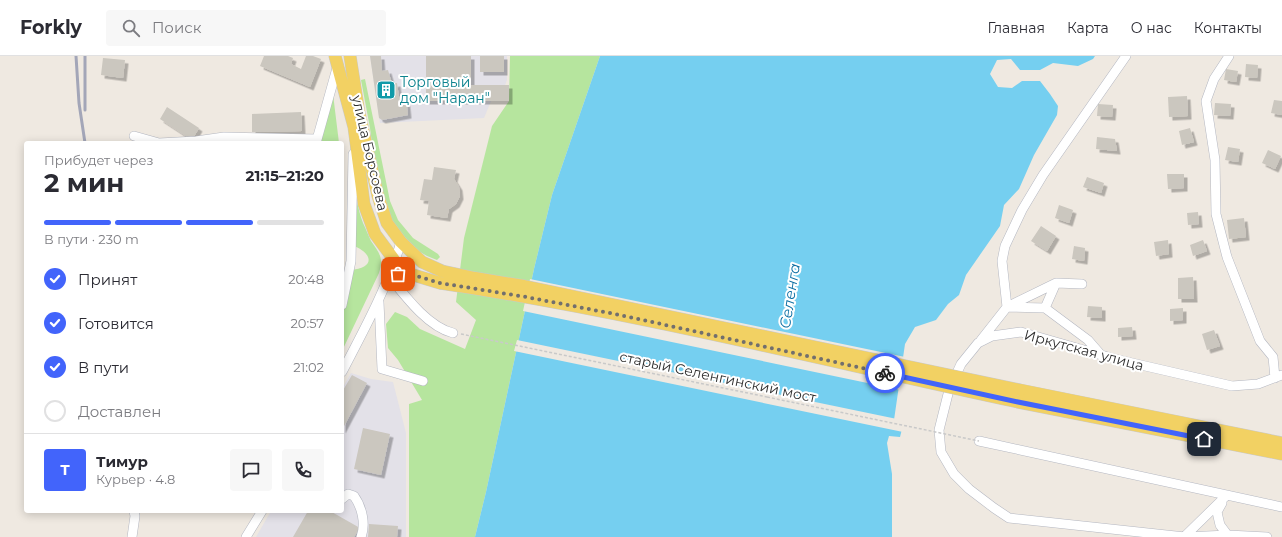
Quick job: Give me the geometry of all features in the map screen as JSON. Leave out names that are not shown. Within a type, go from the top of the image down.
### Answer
[{"type":"main road","name":"улица Борсоева","points":[[335,56],[354,127],[364,204],[374,234],[395,261],[410,274],[440,283],[526,297],[620,315],[1018,402],[1282,454]]},
{"type":"main road","name":"улица Борсоева","points":[[350,56],[359,113],[378,196],[387,223],[401,242],[422,262],[442,271],[546,291],[1282,443]]},
{"type":"street","points":[[1007,307],[1002,261],[1005,246],[1022,210],[1043,174],[1126,56]]},
{"type":"street","points":[[1229,56],[1214,79],[1206,101],[1215,160],[1216,214],[1227,257],[1260,341],[1273,357],[1278,377]]},
{"type":"street","points":[[196,141],[224,137],[317,141],[337,68]]},
{"type":"street","points":[[344,295],[351,261],[354,127]]},
{"type":"street","points":[[134,136],[152,141]]},
{"type":"street","points":[[344,368],[379,300],[401,242]]},
{"type":"street","points":[[389,276],[410,274]]},
{"type":"street","points":[[389,276],[403,294],[435,325],[446,331],[454,333]]},
{"type":"street","points":[[1045,308],[1056,283]]},
{"type":"street","points":[[978,343],[1007,307],[1056,283],[1082,284]]},
{"type":"street","points":[[379,300],[382,369],[423,381]]},
{"type":"street","points":[[1007,307],[1045,308],[1088,340],[1101,355]]},
{"type":"street","name":"Иркутская улица","points":[[1184,537],[1010,518],[969,489],[954,474],[941,452],[939,430],[949,390],[961,364],[978,343],[992,336],[1021,332],[1101,355],[1232,386],[1258,384],[1278,377]]},
{"type":"street","points":[[979,441],[1282,507]]},
{"type":"street","points":[[344,497],[348,494],[354,496],[358,502],[362,513],[364,530],[362,537]]},
{"type":"street","points":[[1226,495],[1217,512],[1220,524],[1229,536]]},
{"type":"street","points":[[1184,537],[1226,495]]},
{"type":"street","points":[[132,537],[134,513]]},
{"type":"street","points":[[246,537],[261,513]]},
{"type":"street","points":[[1184,537],[1267,537]]},
{"type":"path","name":"старый Селенгинский мост","points":[[454,333],[979,441]]},
{"type":"shaded area","points":[[370,56],[507,56],[507,80],[504,88],[494,94],[484,118],[380,123]]},
{"type":"shaded area","points":[[351,373],[371,379],[393,382],[406,433],[406,537],[256,537],[270,513],[344,513],[344,385]]},
{"type":"green space","points":[[510,56],[600,56],[552,195],[534,269],[475,537],[409,537],[409,404],[422,400],[398,360],[388,348],[386,324],[395,312],[407,317],[420,329],[465,349],[476,320],[456,302],[464,238],[492,126],[509,101]]},
{"type":"green space","points":[[365,79],[390,201],[398,220],[413,238],[438,254],[440,257],[437,260],[415,249],[393,224],[378,189],[370,128],[361,80]]},
{"type":"green space","points":[[333,94],[339,141],[322,141],[321,121]]},
{"type":"green space","points":[[354,183],[361,218],[371,241],[380,256],[381,263],[379,273],[344,347],[344,293],[350,270],[358,269],[364,266],[369,260],[364,252],[352,245]]},
{"type":"water","name":"Селенга","points":[[600,56],[1095,56],[1093,59],[1078,66],[1053,63],[1040,70],[1020,70],[1011,59],[997,60],[990,74],[998,87],[1012,88],[1022,81],[1040,81],[1058,106],[1057,115],[1034,155],[1019,189],[1004,205],[1000,226],[966,275],[959,295],[948,304],[936,320],[915,327],[905,344],[894,420],[903,425],[900,437],[889,436],[887,443],[892,474],[892,537],[475,537],[534,269],[552,195]]},
{"type":"pier","points":[[530,279],[905,357],[901,390],[523,311]]},
{"type":"pier","points":[[517,340],[897,419],[905,426],[903,432],[514,351]]},
{"type":"building","points":[[264,56],[288,56],[293,58],[291,64],[301,69],[306,56],[313,56],[321,59],[310,87],[260,66]]},
{"type":"building","name":"Торговый дом \"Наран\"","points":[[370,56],[381,56],[382,71],[388,70],[392,84],[397,83],[399,97],[406,96],[408,115],[382,120],[379,118]]},
{"type":"building","points":[[426,56],[471,56],[471,85],[509,85],[509,101],[426,101]]},
{"type":"building","points":[[480,56],[504,56],[504,72],[480,72]]},
{"type":"building","points":[[103,58],[125,60],[123,78],[101,75]]},
{"type":"building","points":[[1246,64],[1258,65],[1257,78],[1245,77]]},
{"type":"building","points":[[1226,69],[1238,71],[1236,82],[1224,80]]},
{"type":"building","points":[[1187,96],[1188,116],[1169,117],[1168,97]]},
{"type":"building","points":[[1274,100],[1282,101],[1282,115],[1271,113]]},
{"type":"building","points":[[1215,103],[1231,104],[1230,116],[1214,115]]},
{"type":"building","points":[[1098,104],[1113,105],[1112,117],[1097,116]]},
{"type":"building","points":[[167,107],[199,128],[192,140],[160,119]]},
{"type":"building","points":[[301,112],[302,131],[252,132],[252,114]]},
{"type":"building","points":[[1190,128],[1194,142],[1182,145],[1179,131]]},
{"type":"building","points":[[1097,137],[1115,139],[1117,151],[1096,149]]},
{"type":"building","points":[[1228,147],[1240,149],[1238,162],[1225,160]]},
{"type":"building","points":[[1268,150],[1281,156],[1275,169],[1262,163]]},
{"type":"building","points":[[434,167],[456,170],[454,179],[459,187],[460,196],[456,204],[449,209],[447,218],[427,215],[429,201],[420,200],[424,179],[432,180]]},
{"type":"building","points":[[1167,174],[1184,174],[1184,188],[1168,189]]},
{"type":"building","points":[[1087,177],[1104,183],[1101,193],[1083,187]]},
{"type":"building","points":[[1059,205],[1073,210],[1069,223],[1055,218]]},
{"type":"building","points":[[1198,212],[1199,224],[1188,225],[1187,213]]},
{"type":"building","points":[[1244,218],[1246,237],[1229,239],[1227,220]]},
{"type":"building","points":[[1041,226],[1056,236],[1047,251],[1031,241]]},
{"type":"building","points":[[1168,240],[1169,254],[1156,256],[1154,242]]},
{"type":"building","points":[[1203,240],[1207,251],[1193,256],[1190,245]]},
{"type":"building","points":[[1074,246],[1085,248],[1084,261],[1072,259]]},
{"type":"building","points":[[1193,277],[1194,299],[1178,299],[1178,278]]},
{"type":"building","points":[[1088,306],[1102,307],[1102,318],[1087,317]]},
{"type":"building","points":[[1183,308],[1183,320],[1170,321],[1170,309]]},
{"type":"building","points":[[1132,327],[1133,336],[1118,337],[1118,328]]},
{"type":"building","points":[[1214,330],[1220,346],[1207,350],[1202,334]]},
{"type":"building","points":[[352,375],[367,383],[344,426],[344,389]]},
{"type":"building","points":[[363,428],[390,434],[381,475],[354,469]]},
{"type":"building","points":[[307,513],[334,513],[360,528],[354,537],[293,537]]},
{"type":"building","points":[[369,524],[398,526],[397,537],[368,537]]},
{"type":"railway","points":[[76,56],[79,103],[85,141]]},
{"type":"railway","points":[[85,56],[85,110]]},
{"type":"way so far","points":[[398,274],[410,274],[440,283],[526,297],[620,315],[885,373]]},
{"type":"place","name":"Торговый дом \"Наран\"","points":[[386,90]]},
{"type":"route","points":[[885,373],[1018,402],[1204,439]]}]
